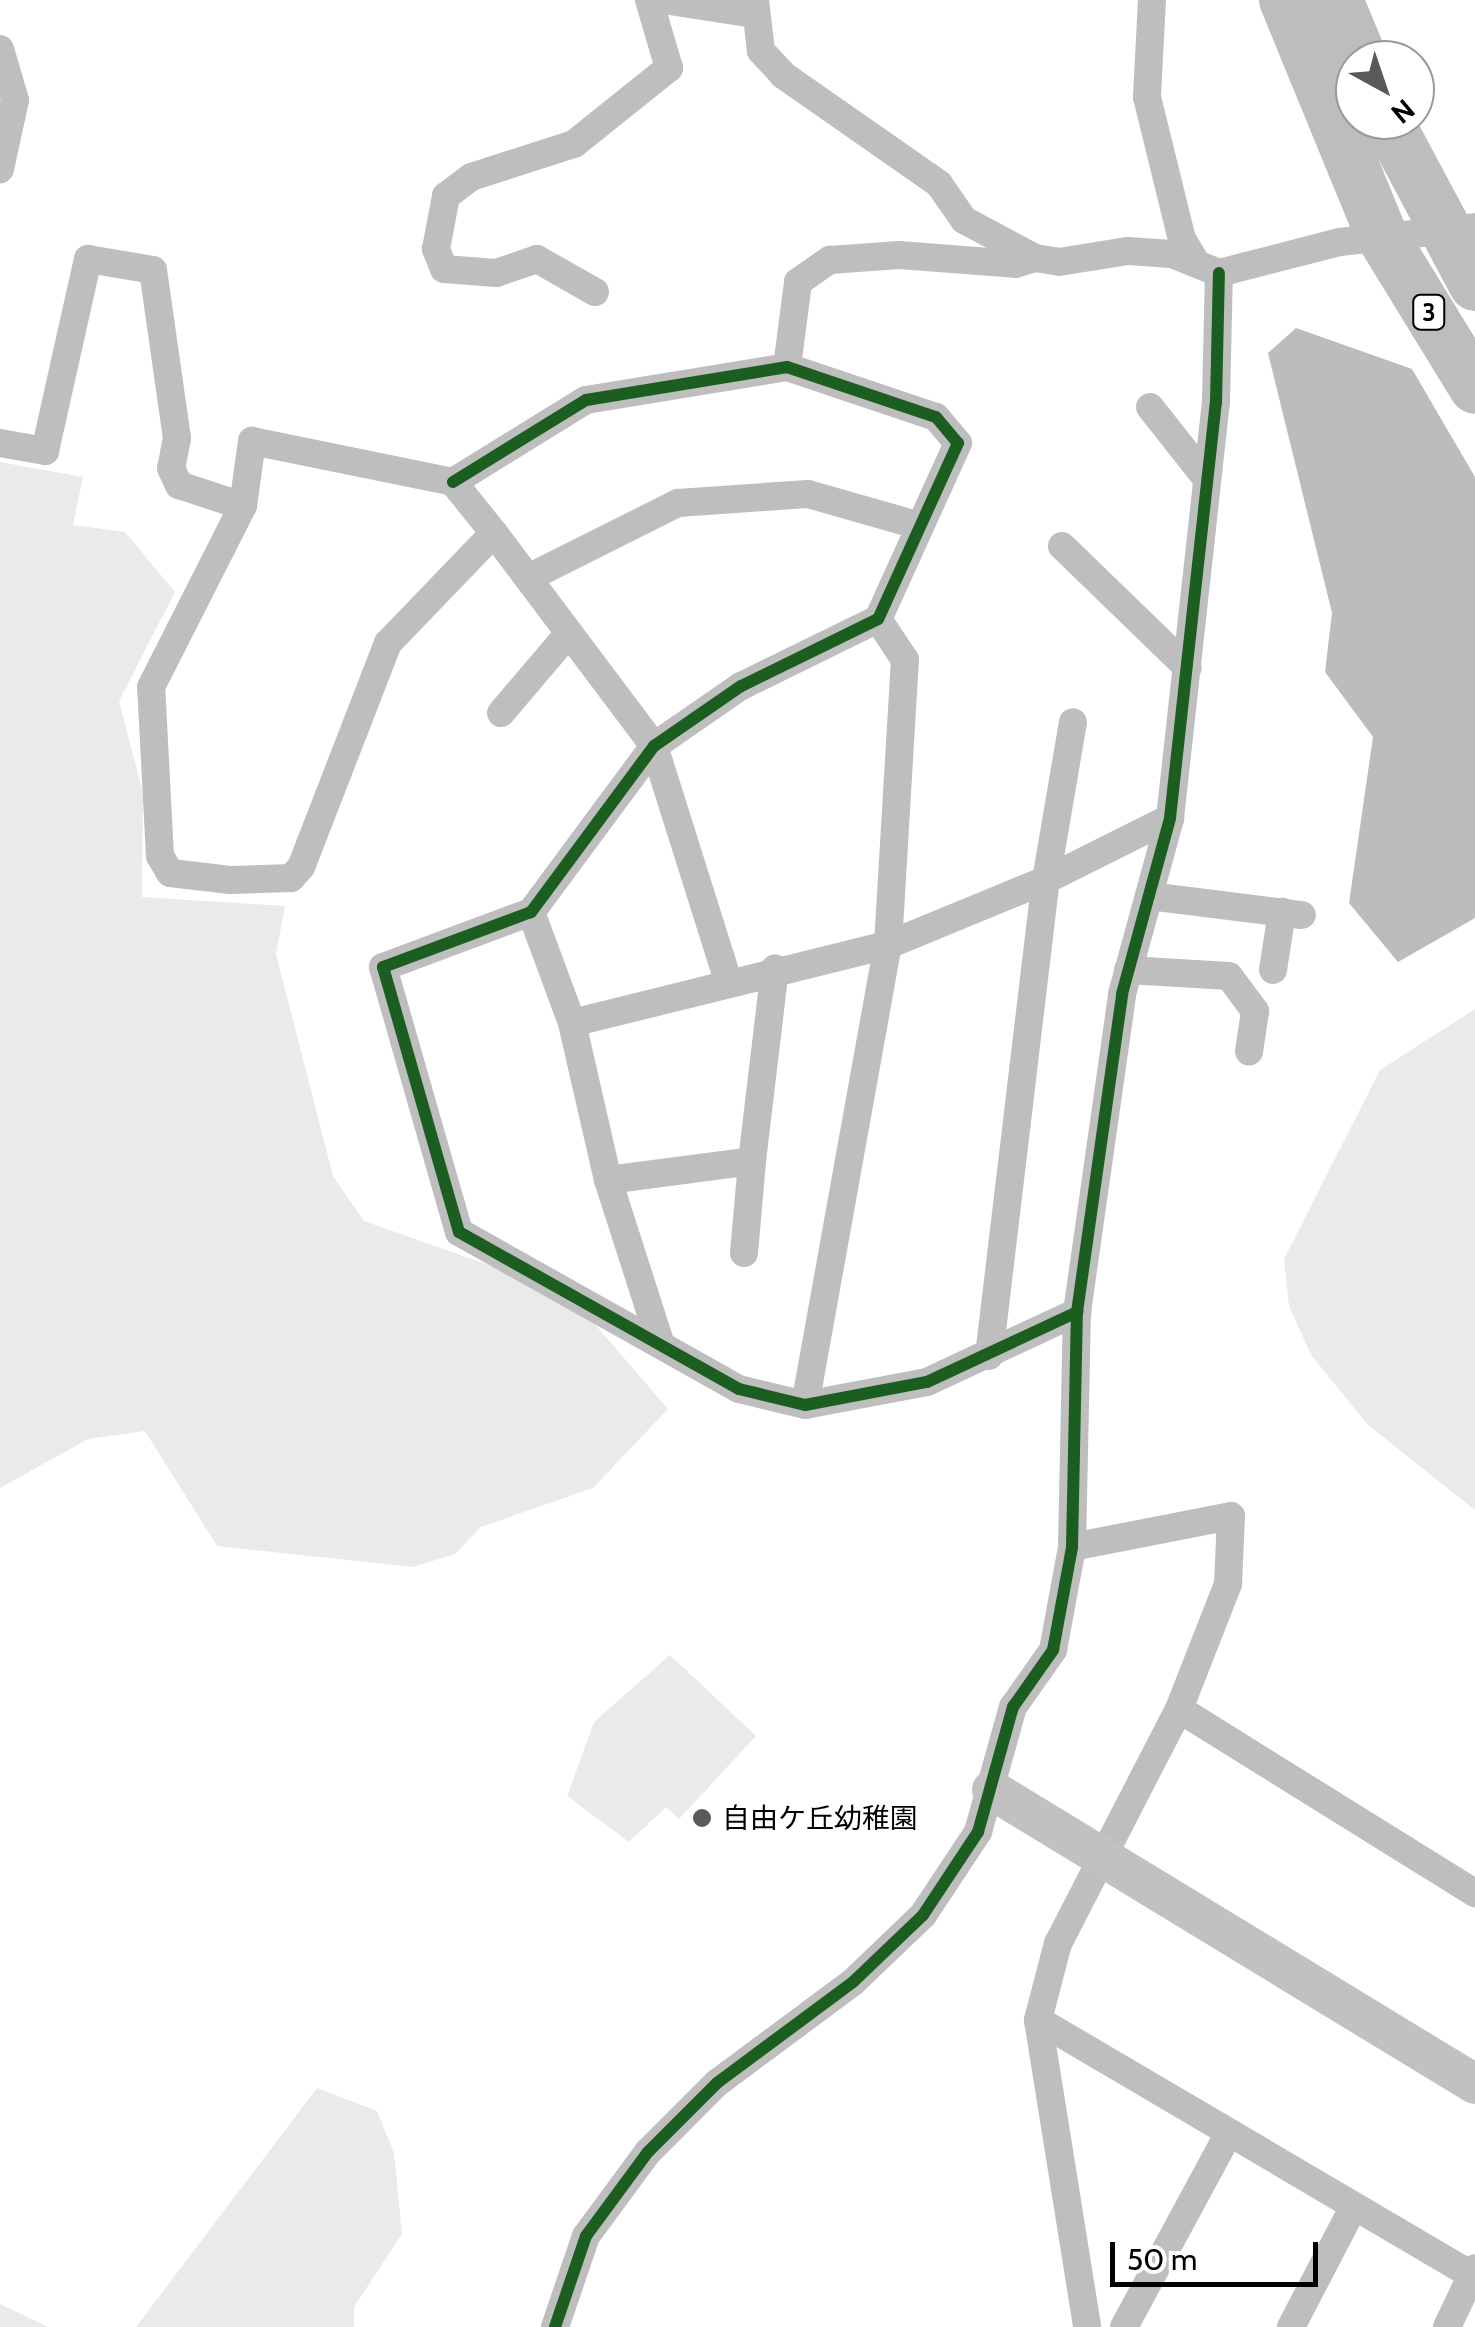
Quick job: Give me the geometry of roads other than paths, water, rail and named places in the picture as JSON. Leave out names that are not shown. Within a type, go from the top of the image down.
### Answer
[{"type":"highway","name":"3","points":[[1284,0],[1382,236],[1475,388]]},
{"type":"highway","points":[[1337,0],[1354,40]]},
{"type":"highway","name":"3","points":[[1401,140],[1459,230],[1475,285]]},
{"type":"street","points":[[595,292],[537,260],[496,273],[444,269],[436,249],[446,196],[472,177],[574,144],[669,68],[649,0]]},
{"type":"street","points":[[663,0],[755,7],[761,50],[782,75],[939,184],[964,220],[1035,258],[1060,262],[1128,251],[1194,259],[1219,273]]},
{"type":"street","points":[[1152,0],[1147,97],[1182,239],[1194,259]]},
{"type":"street","points":[[0,49],[15,100],[0,169]]},
{"type":"street","points":[[1219,273],[1248,260],[1382,236],[1459,230]]},
{"type":"street","points":[[787,367],[798,282],[830,260],[900,255],[1015,264],[1035,258]]},
{"type":"street","points":[[0,443],[45,451],[88,259],[153,270],[177,438],[171,468],[179,485],[243,506]]},
{"type":"street","points":[[555,2327],[586,2236],[648,2152],[717,2083],[899,1940],[956,1868],[992,1790],[1012,1706],[1053,1650],[1072,1547],[1077,1312],[1128,970],[1170,818],[1206,478],[1219,273]]},
{"type":"street","points":[[453,482],[586,400],[787,367],[936,417],[958,442],[878,619],[741,686],[654,746],[531,912],[383,968],[459,1232],[739,1389],[805,1405],[927,1382],[1077,1312]]},
{"type":"street","points":[[1150,407],[1206,478]]},
{"type":"street","points":[[494,533],[388,643],[301,867],[290,878],[170,873],[160,856],[151,687],[243,506],[252,441],[453,482],[494,533],[654,746],[728,981]]},
{"type":"street","points":[[528,578],[678,503],[808,494],[920,526]]},
{"type":"street","points":[[1062,546],[1188,668]]},
{"type":"street","points":[[805,1405],[888,946],[905,660],[878,619]]},
{"type":"street","points":[[502,713],[569,633]]},
{"type":"street","points":[[989,1356],[1046,880],[1073,722]]},
{"type":"street","points":[[572,1023],[775,968],[888,946],[1046,880],[1170,818]]},
{"type":"street","points":[[1148,896],[1292,914],[1273,970]]},
{"type":"street","points":[[531,912],[572,1023],[608,1180],[661,1344]]},
{"type":"street","points":[[744,1253],[775,968]]},
{"type":"street","points":[[1128,970],[1230,976],[1255,1011],[1249,1052]]},
{"type":"street","points":[[608,1180],[752,1161]]},
{"type":"street","points":[[1072,1547],[1231,1516],[1228,1584],[1179,1709],[1058,1943],[1038,2020],[1087,2327]]},
{"type":"street","points":[[1179,1709],[1475,1892]]},
{"type":"street","points":[[992,1790],[1475,2084]]},
{"type":"street","points":[[1038,2020],[1474,2274],[1447,2327]]},
{"type":"street","points":[[1124,2327],[1229,2132]]},
{"type":"street","points":[[1291,2327],[1354,2206]]},
{"type":"place","name":"自由ケ丘幼稚園","points":[[702,1818]]}]
